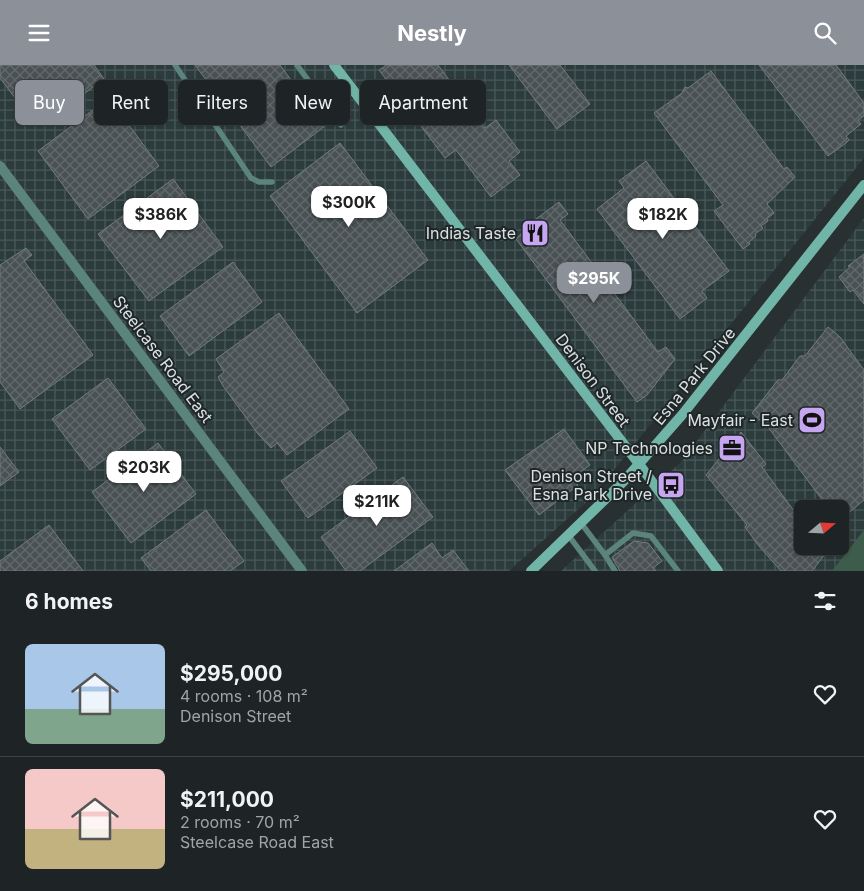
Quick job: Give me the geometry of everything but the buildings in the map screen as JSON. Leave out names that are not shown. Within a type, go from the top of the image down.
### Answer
[{"type":"street","name":"Denison Street","points":[[334,65],[639,464],[718,571]]},
{"type":"street","name":"Steelcase Road East","points":[[0,165],[302,571]]},
{"type":"street","name":"Esna Park Drive","points":[[531,571],[569,536],[639,464],[682,415],[863,190]]},
{"type":"lane","points":[[175,65],[251,177],[259,182],[272,182]]},
{"type":"lane","points":[[297,65],[308,80]]},
{"type":"lane","points":[[581,523],[615,571]]},
{"type":"lane","points":[[605,555],[626,537],[640,533],[651,536],[678,571]]},
{"type":"lane","points":[[569,536],[595,571]]},
{"type":"shaded area","points":[[0,65],[864,65],[864,158],[593,496],[509,571],[0,571]]},
{"type":"shaded area","points":[[864,218],[864,571],[561,571],[682,461]]},
{"type":"green space","points":[[864,530],[864,571],[832,571],[844,555],[849,555],[849,549]]},
{"type":"place","name":"Indias Taste","points":[[535,233]]},
{"type":"place","name":"Mayfair - East","points":[[812,420]]},
{"type":"place","name":"NP Technologies","points":[[732,448]]},
{"type":"place","name":"Denison Street / Esna Park Drive","points":[[671,485]]}]
